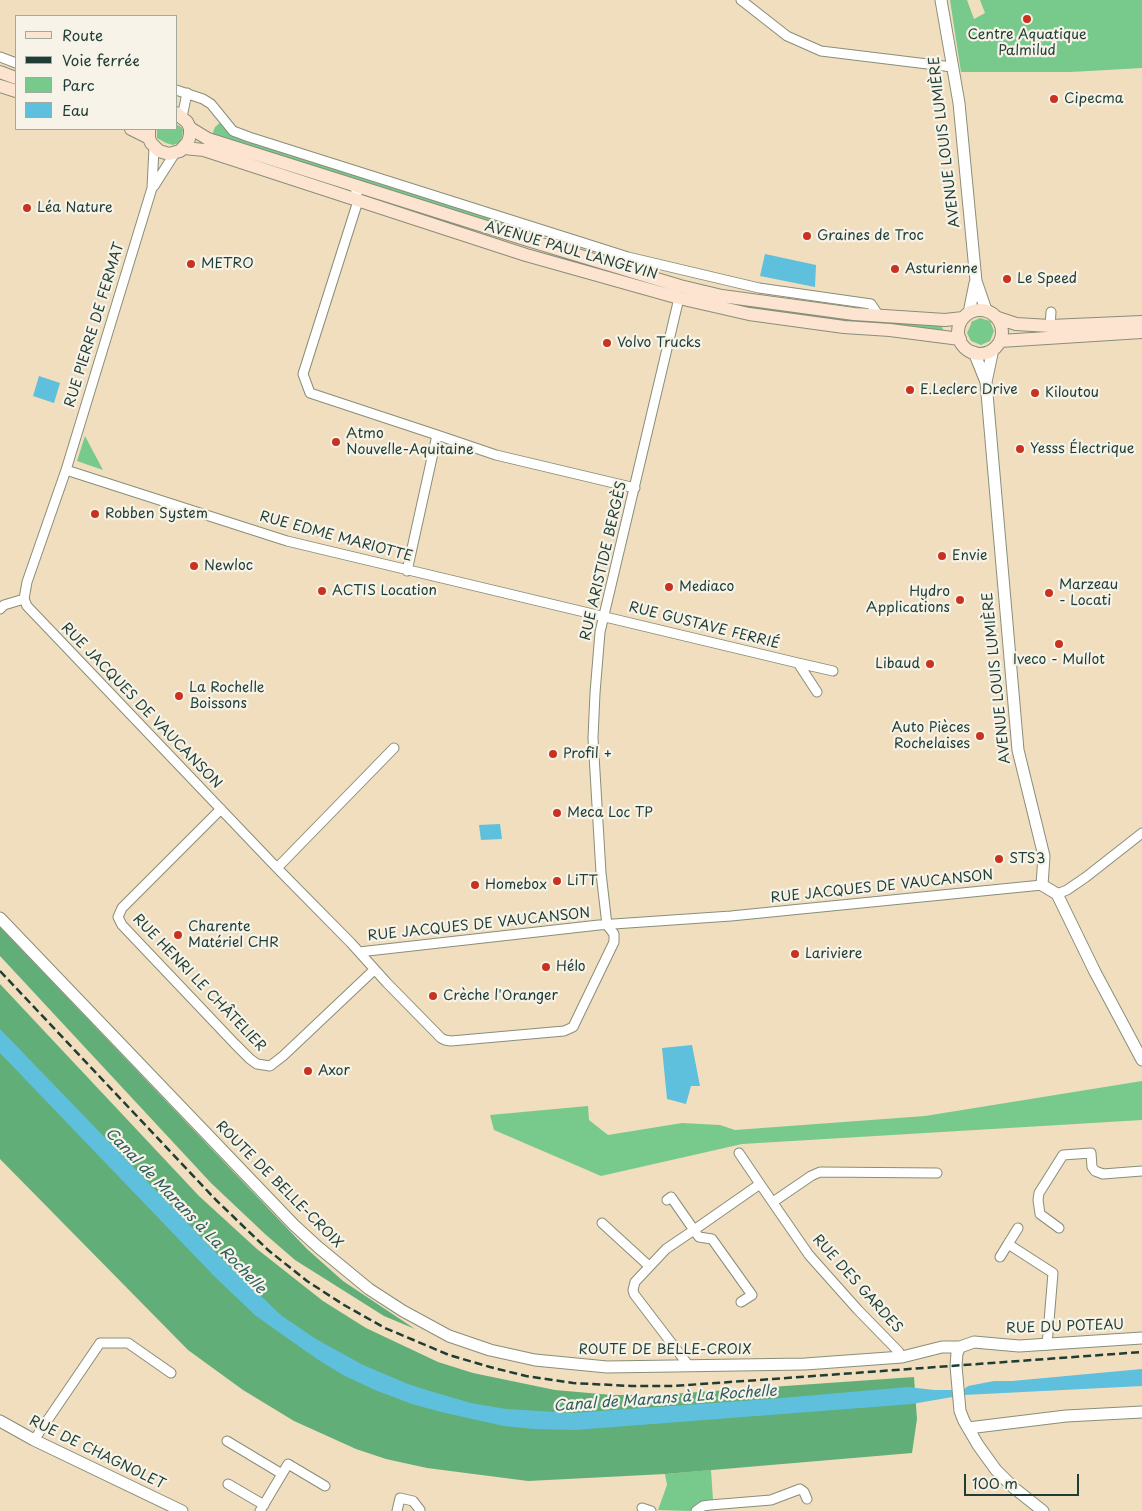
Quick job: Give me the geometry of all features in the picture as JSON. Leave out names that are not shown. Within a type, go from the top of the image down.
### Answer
[{"type":"main road","points":[[0,72],[15,78]]},
{"type":"main road","points":[[0,86],[15,91]]},
{"type":"main road","points":[[179,115],[190,128],[190,135],[179,151]]},
{"type":"main road","name":"AVENUE PAUL LANGEVIN","points":[[190,128],[208,139],[680,286],[722,296],[786,306],[879,316],[952,320],[966,315]]},
{"type":"main road","points":[[133,130],[151,138]]},
{"type":"main road","name":"AVENUE PAUL LANGEVIN","points":[[151,138],[164,153],[204,150],[526,254],[679,298],[749,314],[844,327],[890,330],[960,339]]},
{"type":"main road","points":[[998,318],[1002,330],[996,345],[987,352],[968,350],[960,339],[959,328],[966,315],[974,311],[986,310],[998,318],[1016,324],[1050,326],[1142,322]]},
{"type":"main road","points":[[996,345],[1142,332]]},
{"type":"street","points":[[740,0],[787,36],[821,51],[952,67]]},
{"type":"street","name":"AVENUE LOUIS LUMIÈRE","points":[[941,0],[966,163],[976,281],[986,310]]},
{"type":"street","points":[[0,57],[15,63]]},
{"type":"street","points":[[179,115],[180,92],[204,99],[211,104],[233,131],[536,229],[680,271],[760,288],[870,304],[879,316]]},
{"type":"street","name":"RUE PIERRE DE FERMAT","points":[[66,470],[152,188],[151,138]]},
{"type":"street","name":"RUE PIERRE DE FERMAT","points":[[152,188],[179,151]]},
{"type":"street","points":[[355,186],[358,201],[303,374],[310,393],[496,455],[635,488]]},
{"type":"street","points":[[526,254],[536,229]]},
{"type":"street","name":"AVENUE LOUIS LUMIÈRE","points":[[966,315],[976,281]]},
{"type":"street","name":"RUE ARISTIDE BERGÈS","points":[[374,970],[445,1040],[569,1030],[576,1022],[614,942],[614,934],[606,924],[593,738],[600,632],[679,298]]},
{"type":"street","points":[[1050,312],[1050,326]]},
{"type":"street","name":"AVENUE LOUIS LUMIÈRE","points":[[986,382],[996,345]]},
{"type":"street","name":"AVENUE LOUIS LUMIÈRE","points":[[974,352],[986,382],[1018,750],[1044,856],[1042,885]]},
{"type":"street","points":[[407,571],[437,435]]},
{"type":"street","points":[[0,609],[24,599],[27,582],[66,470]]},
{"type":"street","name":"RUE EDME MARIOTTE","points":[[66,470],[287,541],[407,571],[604,616]]},
{"type":"street","name":"RUE JACQUES DE VAUCANSON","points":[[24,599],[27,606],[359,952],[606,924],[731,916],[1042,885]]},
{"type":"street","name":"RUE GUSTAVE FERRIÉ","points":[[604,616],[832,671]]},
{"type":"street","points":[[798,663],[817,692]]},
{"type":"street","points":[[277,868],[394,748]]},
{"type":"street","name":"RUE HENRI LE CHÂTELIER","points":[[221,809],[122,908],[118,917],[122,925],[250,1060],[257,1064],[270,1066],[374,970]]},
{"type":"street","points":[[1057,894],[1067,890],[1086,877],[1142,833]]},
{"type":"street","points":[[1042,885],[1057,894],[1095,972],[1142,1060]]},
{"type":"street","name":"ROUTE DE BELLE-CROIX","points":[[0,918],[294,1225],[340,1266],[396,1307],[449,1336],[490,1350],[535,1360],[607,1367],[806,1364],[902,1358],[942,1347],[960,1347]]},
{"type":"street","points":[[359,952],[374,970]]},
{"type":"street","name":"RUE DES GARDES","points":[[739,1153],[809,1255],[899,1352],[902,1358]]},
{"type":"street","points":[[1059,1228],[1040,1214],[1038,1200],[1039,1193],[1063,1155],[1091,1153],[1092,1167],[1095,1171],[1103,1174],[1142,1171]]},
{"type":"street","points":[[773,1202],[820,1172],[937,1173]]},
{"type":"street","points":[[689,1366],[634,1294],[635,1282],[666,1249],[760,1184]]},
{"type":"street","points":[[667,1200],[671,1197],[699,1237],[712,1239],[752,1295],[741,1302]]},
{"type":"street","points":[[602,1223],[649,1266]]},
{"type":"street","points":[[1000,1256],[1018,1228]]},
{"type":"street","points":[[1008,1244],[1053,1273],[1047,1345]]},
{"type":"street","name":"RUE DU POTEAU","points":[[960,1347],[974,1342],[1019,1346],[1142,1338]]},
{"type":"street","points":[[34,1440],[100,1343],[128,1343],[171,1373]]},
{"type":"street","points":[[960,1347],[956,1361],[960,1407],[961,1414],[968,1428],[991,1464],[1005,1480],[1043,1511]]},
{"type":"street","points":[[968,1428],[1066,1416],[1142,1412]]},
{"type":"street","name":"RUE DE CHAGNOLET","points":[[0,1421],[34,1440],[182,1511]]},
{"type":"street","points":[[978,1444],[985,1427]]},
{"type":"street","points":[[227,1441],[282,1474]]},
{"type":"street","points":[[228,1484],[262,1508],[288,1464],[325,1486]]},
{"type":"street","points":[[696,1511],[703,1506],[771,1500],[800,1489],[808,1499]]},
{"type":"street","points":[[398,1511],[400,1498],[413,1501],[422,1511]]},
{"type":"green space","points":[[950,0],[967,0],[974,19],[985,13],[980,0],[1142,0],[1142,68],[1071,72],[961,72]]},
{"type":"green space","points":[[221,122],[230,133],[521,228],[521,233],[212,135],[215,127]]},
{"type":"green space","points":[[178,125],[183,130],[179,143],[173,145],[157,138],[157,130],[178,130]]},
{"type":"green space","points":[[722,300],[785,312],[942,326],[945,333],[746,310]]},
{"type":"green space","points":[[980,318],[990,321],[994,331],[990,341],[981,345],[971,341],[967,333],[971,322]]},
{"type":"green space","points":[[85,436],[103,470],[77,461]]},
{"type":"green space","points":[[0,927],[307,1249],[343,1281],[415,1329],[384,1316],[295,1260],[211,1183],[0,956]]},
{"type":"green space","points":[[0,984],[199,1196],[257,1249],[323,1301],[366,1328],[438,1362],[473,1373],[555,1390],[612,1395],[656,1395],[914,1377],[917,1419],[912,1453],[665,1474],[528,1481],[427,1468],[386,1459],[356,1449],[294,1421],[243,1390],[188,1350],[0,1159]]},
{"type":"green space","points":[[1142,1081],[1142,1120],[742,1144],[601,1176],[494,1130],[490,1115],[588,1106],[589,1120],[608,1135],[682,1123],[720,1125],[735,1130],[925,1116]]},
{"type":"green space","points":[[711,1470],[713,1500],[698,1503],[690,1511],[658,1510],[667,1485],[665,1474]]},
{"type":"water","points":[[765,254],[816,265],[815,287],[760,276]]},
{"type":"water","points":[[39,376],[60,383],[54,403],[33,396]]},
{"type":"water","points":[[500,824],[502,839],[481,840],[479,825]]},
{"type":"water","points":[[0,1029],[227,1264],[282,1316],[316,1339],[363,1365],[408,1384],[433,1392],[471,1403],[506,1409],[573,1413],[908,1387],[934,1390],[963,1390],[968,1386],[994,1381],[1142,1369],[1142,1386],[964,1395],[912,1404],[575,1430],[504,1426],[412,1404],[343,1375],[256,1316],[215,1277],[0,1053]]},
{"type":"water","points":[[692,1045],[700,1086],[691,1086],[686,1104],[667,1099],[662,1048]]},
{"type":"railway","points":[[0,971],[216,1200],[268,1250],[307,1281],[344,1305],[385,1328],[449,1355],[526,1376],[573,1383],[673,1386],[1142,1352]]},
{"type":"place","name":"Centre Aquatique Palmilud","points":[[1027,19]]},
{"type":"place","name":"Cipecma","points":[[1054,99]]},
{"type":"place","name":"Léa Nature","points":[[27,208]]},
{"type":"place","name":"Graines de Troc","points":[[807,236]]},
{"type":"place","name":"METRO","points":[[191,264]]},
{"type":"place","name":"Asturienne","points":[[895,269]]},
{"type":"place","name":"Le Speed","points":[[1007,279]]},
{"type":"place","name":"Volvo Trucks","points":[[607,343]]},
{"type":"place","name":"E.Leclerc Drive","points":[[910,390]]},
{"type":"place","name":"Kiloutou","points":[[1035,393]]},
{"type":"place","name":"Atmo Nouvelle-Aquitaine","points":[[336,442]]},
{"type":"place","name":"Yesss Électrique","points":[[1020,449]]},
{"type":"place","name":"Robben System","points":[[95,514]]},
{"type":"place","name":"Envie","points":[[942,556]]},
{"type":"place","name":"Newloc","points":[[194,566]]},
{"type":"place","name":"Mediaco","points":[[669,587]]},
{"type":"place","name":"ACTIS Location","points":[[322,591]]},
{"type":"place","name":"Marzeau - Locati","points":[[1049,593]]},
{"type":"place","name":"Hydro Applications","points":[[960,600]]},
{"type":"place","name":"Iveco - Mullot","points":[[1059,644]]},
{"type":"place","name":"Libaud","points":[[930,664]]},
{"type":"place","name":"La Rochelle Boissons","points":[[179,696]]},
{"type":"place","name":"Auto Pièces Rochelaises","points":[[980,736]]},
{"type":"place","name":"Profil +","points":[[553,754]]},
{"type":"place","name":"Meca Loc TP","points":[[557,813]]},
{"type":"place","name":"STS3","points":[[999,859]]},
{"type":"place","name":"LiTT","points":[[557,881]]},
{"type":"place","name":"Homebox","points":[[475,885]]},
{"type":"place","name":"Charente Matériel CHR","points":[[178,935]]},
{"type":"place","name":"Lariviere","points":[[795,954]]},
{"type":"place","name":"Hélo","points":[[546,967]]},
{"type":"place","name":"Crèche l'Oranger","points":[[433,996]]},
{"type":"place","name":"Axor","points":[[308,1071]]},
{"type":"water label","name":"Canal de Marans à La Rochelle","points":[[185,1211]]},
{"type":"water label","name":"Canal de Marans à La Rochelle","points":[[665,1399]]}]
